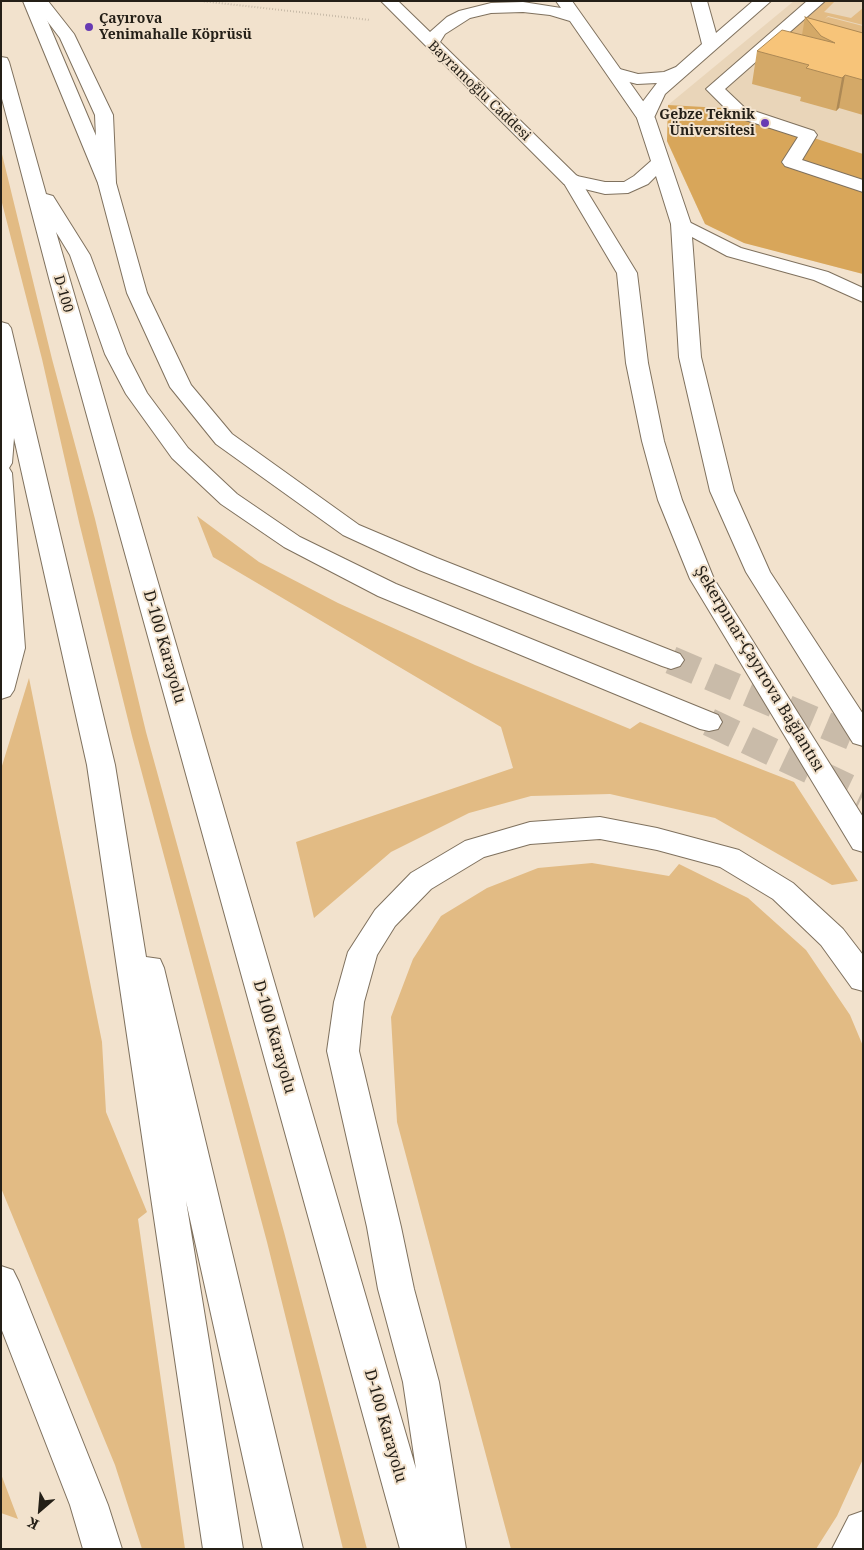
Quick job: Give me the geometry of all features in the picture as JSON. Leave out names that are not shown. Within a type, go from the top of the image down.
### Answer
[{"type":"main road","points":[[31,1],[107,183],[137,293],[181,387],[224,439],[352,530],[428,564],[671,660]]},
{"type":"main road","points":[[40,1],[68,37],[81,60],[104,115],[107,183]]},
{"type":"main road","name":"Bayramoğlu Caddesi","points":[[389,1],[570,180]]},
{"type":"main road","points":[[564,1],[646,118],[659,164],[681,224],[690,357],[722,491],[758,572],[863,736]]},
{"type":"main road","points":[[698,1],[711,46]]},
{"type":"main road","points":[[646,118],[650,104],[658,91],[763,1]]},
{"type":"main road","points":[[817,1],[715,89],[739,112],[808,135],[791,162],[863,186]]},
{"type":"main road","points":[[431,44],[439,31],[453,20],[465,14],[491,8],[523,7],[552,10],[577,18]]},
{"type":"main road","name":"D-100","points":[[1,62],[129,525]]},
{"type":"main road","points":[[616,74],[637,79],[651,79],[668,76],[685,69]]},
{"type":"main road","points":[[570,180],[605,188],[628,187],[641,180],[659,164]]},
{"type":"main road","name":"Şekerpınar-Çayırova Bağlantısı","points":[[570,180],[627,273],[637,364],[653,441],[670,500],[702,579],[863,841]]},
{"type":"main road","points":[[33,182],[58,216],[80,255],[116,354],[137,394],[180,452],[229,499],[292,542],[387,590],[709,722]]},
{"type":"main road","points":[[681,224],[734,252],[821,276],[863,296]]},
{"type":"main road","points":[[1,328],[7,361],[283,1549]]},
{"type":"main road","points":[[1,463],[7,361]]},
{"type":"main road","points":[[1,473],[12,634],[12,648],[1,690]]},
{"type":"main road","name":"D-100 Karayolu","points":[[129,525],[420,1549]]},
{"type":"main road","points":[[101,765],[222,1549]]},
{"type":"main road","points":[[446,1549],[441,1504],[421,1382],[396,1289],[384,1227],[343,1051],[349,1002],[363,952],[385,918],[422,881],[475,849],[530,833],[600,828],[657,839],[729,858],[782,891],[832,937],[863,979]]},
{"type":"main road","points":[[1,1282],[89,1505],[103,1549]]},
{"type":"main road","points":[[851,1549],[863,1530]]},
{"type":"path","points":[[201,1],[411,24]]},
{"type":"shaded area","name":"Gebze Teknik Üniversitesi","points":[[794,1],[863,1],[863,274],[744,243],[705,224],[667,141],[668,105]]},
{"type":"shaded area","points":[[822,1],[835,1],[824,12],[851,18],[863,8],[863,25],[828,16],[825,19],[828,17],[863,26],[863,64],[766,48]]},
{"type":"shaded area","points":[[668,105],[722,108],[863,154],[863,274],[744,243],[705,224],[667,141]]},
{"type":"shaded area","points":[[1,150],[52,359],[95,519],[146,732],[284,1232],[367,1549],[343,1549],[267,1242],[132,736],[79,522],[42,359],[1,199]]},
{"type":"shaded area","points":[[197,516],[259,562],[338,603],[475,665],[630,729],[640,722],[794,782],[858,881],[832,885],[715,818],[610,794],[531,796],[469,813],[391,852],[314,918],[296,842],[513,768],[501,727],[213,557]]},
{"type":"shaded area","points":[[29,678],[102,1042],[106,1112],[147,1212],[138,1219],[185,1549],[142,1549],[115,1465],[1,1188],[1,769]]},
{"type":"shaded area","points":[[592,863],[669,876],[679,864],[748,898],[806,950],[850,1015],[863,1046],[863,1459],[837,1516],[816,1549],[511,1549],[397,1122],[391,1017],[413,959],[441,916],[487,888],[538,868]]},
{"type":"shaded area","points":[[1,1474],[18,1519],[1,1513]]},
{"type":"building","points":[[805,17],[863,33],[863,80],[845,75],[842,78],[806,68],[809,65],[757,51],[782,30],[835,43],[821,36]]},
{"type":"tunnel","points":[[671,660],[863,741]]},
{"type":"tunnel","points":[[709,722],[863,795]]},
{"type":"place","name":"Çayırova Yenimahalle Köprüsü","points":[[89,27]]},
{"type":"place","name":"Gebze Teknik Üniversitesi","points":[[765,123]]}]
